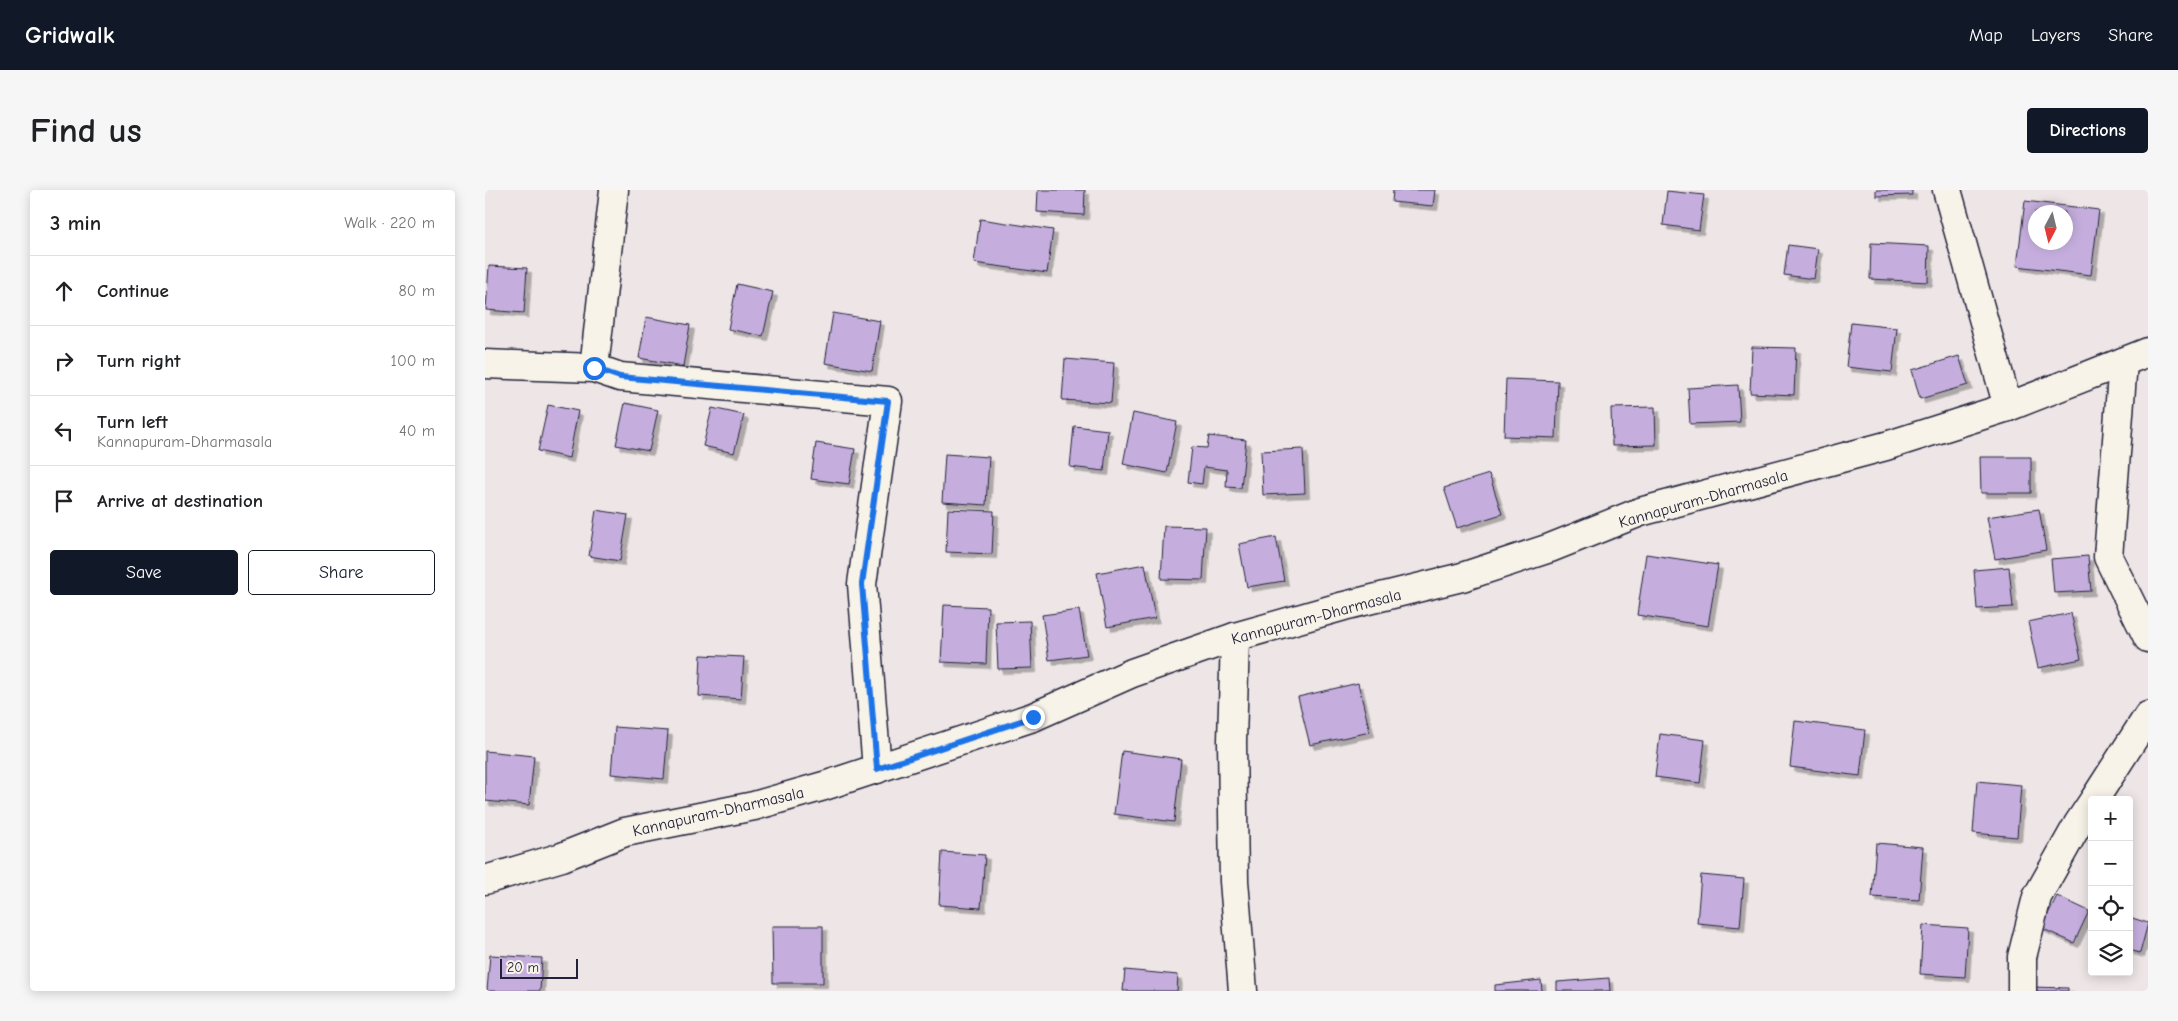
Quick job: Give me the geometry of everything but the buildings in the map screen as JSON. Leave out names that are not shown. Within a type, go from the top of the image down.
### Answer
[{"type":"street","points":[[594,368],[614,190]]},
{"type":"street","points":[[1947,190],[2008,407]]},
{"type":"street","name":"Kannapuram-Dharmasala","points":[[485,880],[562,858],[625,832],[754,806],[877,769],[1033,717],[1132,673],[1235,636],[1344,606],[1462,577],[1550,548],[1640,512],[1886,446],[2008,407],[2148,352]]},
{"type":"street","points":[[2123,362],[2108,557],[2148,638]]},
{"type":"street","points":[[485,364],[594,368],[620,377],[888,401],[862,584],[877,769]]},
{"type":"street","points":[[1235,636],[1232,741],[1234,881],[1243,991]]},
{"type":"street","points":[[2096,796],[2148,716]]},
{"type":"street","points":[[2022,991],[2022,957],[2037,897],[2088,809]]},
{"type":"route","points":[[594,368],[620,377],[888,401],[862,584],[877,769],[1033,717]]}]
